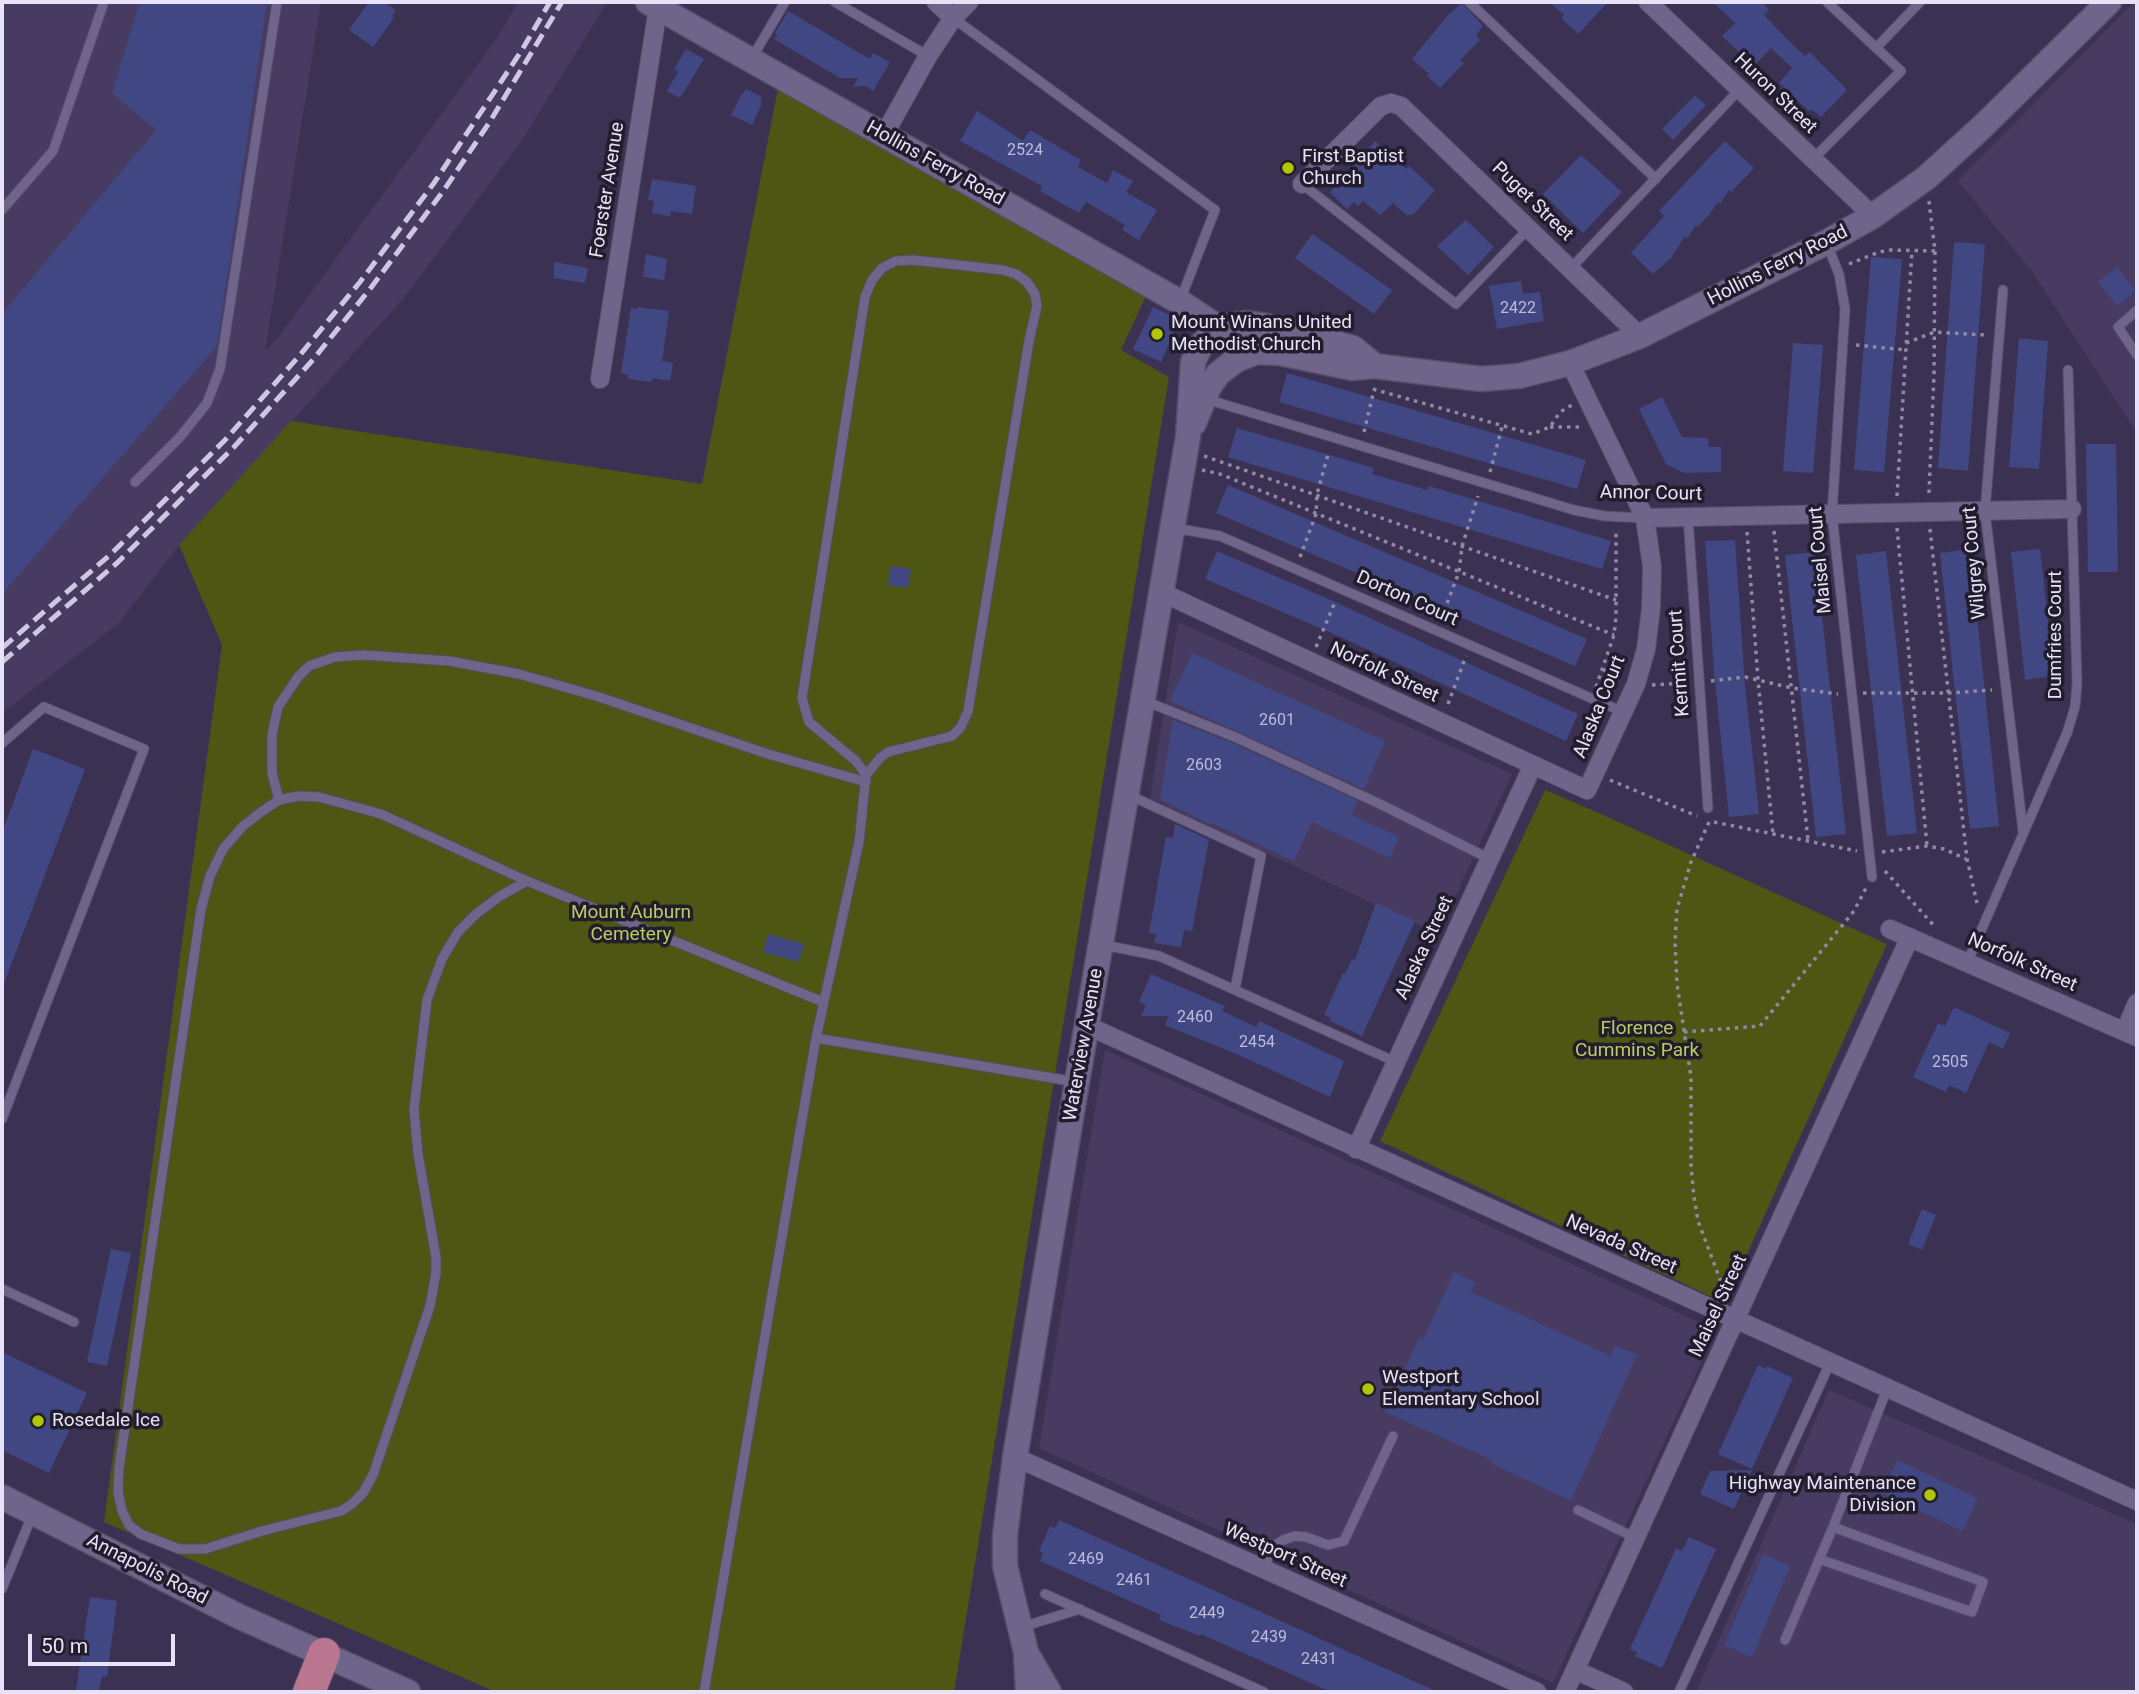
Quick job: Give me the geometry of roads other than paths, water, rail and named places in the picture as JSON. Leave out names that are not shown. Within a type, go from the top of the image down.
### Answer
[{"type":"highway","points":[[309,1692],[332,1658]]},
{"type":"highway","points":[[327,1692],[332,1658]]},
{"type":"street","points":[[936,2],[953,18]]},
{"type":"street","points":[[884,135],[928,56],[953,18],[969,2]]},
{"type":"street","name":"Huron Street","points":[[1648,2],[1873,216]]},
{"type":"street","name":"Hollins Ferry Road","points":[[653,5],[1180,302],[1221,329],[1250,355],[1280,353],[1352,368],[1375,378],[1481,380],[1519,376],[1570,363],[1640,335],[1873,216],[1926,178],[2109,2]]},
{"type":"street","name":"Foerster Avenue","points":[[600,379],[653,5]]},
{"type":"street","name":"Puget Street","points":[[1303,184],[1381,106],[1391,103],[1401,106],[1640,335]]},
{"type":"street","name":"Hollins Ferry Road","points":[[1221,329],[1245,323],[1267,326],[1353,348],[1375,378]]},
{"type":"street","name":"Waterview Avenue","points":[[1049,1692],[1026,1652],[1007,1580],[1004,1551],[1015,1457],[1077,1082],[1163,593],[1186,451],[1193,362],[1201,345],[1221,329]]},
{"type":"street","name":"Waterview Avenue","points":[[1186,451],[1204,398],[1218,374],[1229,364],[1250,355]]},
{"type":"street","name":"Alaska Court","points":[[1570,363],[1645,518],[1651,567],[1651,608],[1646,649],[1625,713],[1591,782]]},
{"type":"street","name":"Annor Court","points":[[1645,518],[2072,509]]},
{"type":"street","name":"Norfolk Street","points":[[1163,593],[1533,765],[1591,782]]},
{"type":"street","name":"Alaska Street","points":[[1356,1149],[1533,765]]},
{"type":"street","name":"Norfolk Street","points":[[1890,929],[2131,1034]]},
{"type":"street","name":"Maisel Street","points":[[1565,1692],[1910,937]]},
{"type":"street","points":[[2131,1034],[2137,1003]]},
{"type":"street","name":"Nevada Street","points":[[1088,1026],[2137,1501]]},
{"type":"street","name":"Westport Street","points":[[1015,1457],[1537,1692]]},
{"type":"street","name":"Annapolis Road","points":[[2,1497],[238,1616],[408,1692]]},
{"type":"street","name":"Waterview Avenue","points":[[1026,1652],[1028,1692]]},
{"type":"street","points":[[1575,1670],[1624,1692]]},
{"type":"lane","points":[[2,210],[53,151],[104,2]]},
{"type":"lane","points":[[135,482],[180,437],[207,403],[220,369],[277,2]]},
{"type":"lane","points":[[751,60],[785,2]]},
{"type":"lane","points":[[835,2],[928,56]]},
{"type":"lane","points":[[1469,2],[1656,178]]},
{"type":"lane","points":[[1813,159],[1901,71],[1827,2]]},
{"type":"lane","points":[[1876,48],[1920,2]]},
{"type":"lane","points":[[953,18],[1215,210],[1180,302]]},
{"type":"lane","points":[[1570,268],[1740,89]]},
{"type":"lane","points":[[1303,184],[1456,304],[1529,228]]},
{"type":"lane","name":"Maisel Court","points":[[1826,242],[1837,269],[1845,309],[1832,514],[1872,877]]},
{"type":"lane","points":[[704,1692],[816,1038],[859,842],[866,778],[880,758],[888,752],[952,736],[961,727],[968,711],[1037,306],[1035,294],[1027,282],[1016,274],[913,260],[896,261],[883,268],[872,280],[865,297],[802,698],[809,722],[856,761],[866,778]]},
{"type":"lane","name":"Wilgrey Court","points":[[2003,290],[1985,511],[2023,833]]},
{"type":"lane","points":[[2137,310],[2118,327],[2137,355]]},
{"type":"lane","name":"Dumfries Court","points":[[1959,959],[1983,927],[2067,733],[2075,707],[2077,683],[2068,370]]},
{"type":"lane","name":"Annor Court","points":[[1204,398],[1574,510],[1645,518]]},
{"type":"lane","name":"Kermit Court","points":[[1688,517],[1708,808]]},
{"type":"lane","name":"Dorton Court","points":[[1172,528],[1220,536],[1625,713]]},
{"type":"lane","points":[[279,800],[272,773],[272,735],[278,707],[298,677],[309,666],[335,657],[364,655],[449,661],[519,674],[596,696],[768,754],[866,778]]},
{"type":"lane","points":[[1144,701],[1235,737],[1382,805],[1490,859]]},
{"type":"lane","points":[[2,743],[44,707],[144,749],[2,1119]]},
{"type":"lane","points":[[1127,794],[1261,856],[1236,989]]},
{"type":"lane","points":[[527,881],[476,914],[458,933],[442,959],[427,1000],[414,1108],[418,1154],[436,1257],[436,1273],[430,1306],[373,1475],[363,1493],[341,1511],[205,1549],[179,1549],[141,1534],[129,1525],[122,1511],[118,1492],[119,1468],[201,909],[209,876],[223,849],[243,826],[279,800],[298,796],[319,796],[371,810],[527,881],[823,1002]]},
{"type":"lane","points":[[1102,944],[1159,956],[1395,1062]]},
{"type":"lane","points":[[816,1038],[1077,1082]]},
{"type":"lane","points":[[2,1289],[74,1322]]},
{"type":"lane","points":[[1679,1692],[1830,1363]]},
{"type":"lane","points":[[1785,1640],[1887,1389]]},
{"type":"lane","points":[[1263,1569],[1273,1547],[1283,1540],[1295,1536],[1306,1537],[1328,1545],[1344,1541],[1393,1436]]},
{"type":"lane","points":[[1578,1510],[1636,1538]]},
{"type":"lane","points":[[2,1589],[33,1512]]},
{"type":"lane","points":[[1819,1559],[1972,1612],[1983,1582],[1833,1527]]},
{"type":"lane","points":[[1045,1594],[1264,1692]]},
{"type":"lane","points":[[1018,1628],[1080,1609]]},
{"type":"railway","points":[[2,648],[111,554],[225,440],[300,355],[360,282],[434,183],[522,50],[550,2]]},
{"type":"railway","points":[[2,662],[117,563],[234,447],[311,362],[444,190],[489,123],[562,2]]},
{"type":"place","name":"First Baptist Church","points":[[1288,168]]},
{"type":"place","name":"Mount Winans United Methodist Church","points":[[1157,334]]},
{"type":"place","name":"Westport Elementary School","points":[[1368,1389]]},
{"type":"place","name":"Rosedale Ice","points":[[38,1421]]},
{"type":"place","name":"Highway Maintenance Division","points":[[1930,1495]]},
{"type":"park label","name":"Mount Auburn Cemetery","points":[[631,924]]},
{"type":"park label","name":"Florence Cummins Park","points":[[1637,1040]]}]
